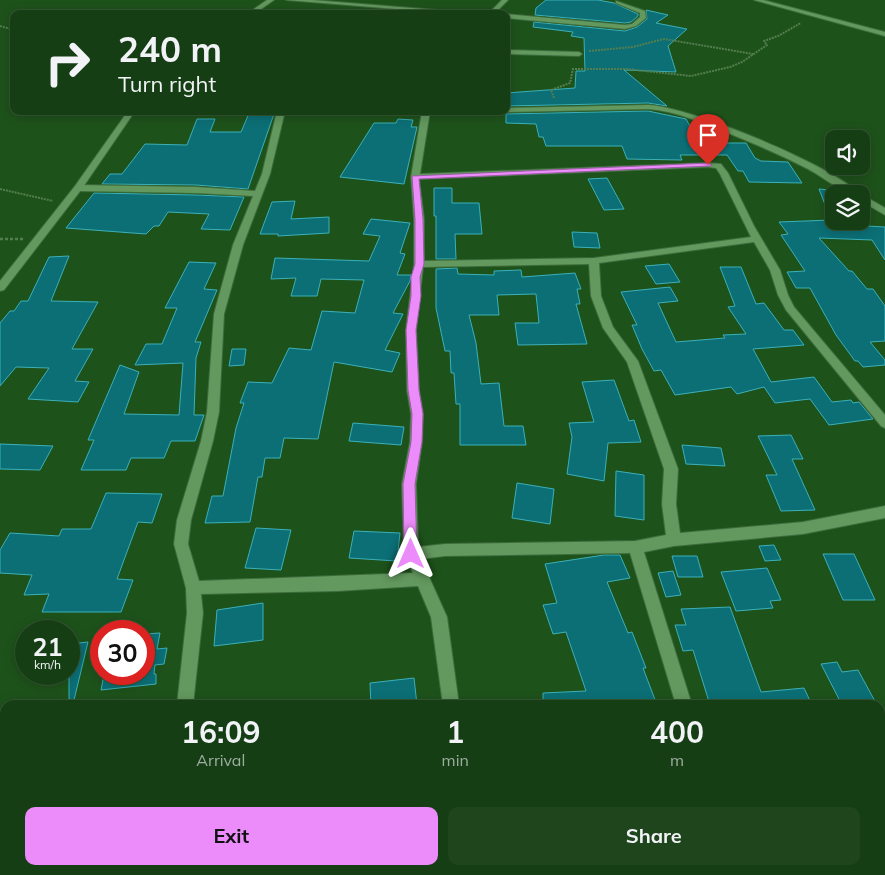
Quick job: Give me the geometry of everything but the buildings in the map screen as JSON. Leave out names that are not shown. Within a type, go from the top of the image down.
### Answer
[{"type":"street","points":[[256,10],[272,0]]},
{"type":"street","points":[[289,0],[314,5],[429,10]]},
{"type":"street","points":[[387,7],[397,0]]},
{"type":"street","points":[[495,10],[505,0]]},
{"type":"street","points":[[614,1],[632,0]]},
{"type":"street","points":[[757,0],[885,34]]},
{"type":"street","points":[[510,16],[625,27],[634,25],[644,18],[643,12],[614,1]]},
{"type":"street","points":[[510,52],[579,54]]},
{"type":"street","points":[[510,110],[557,108],[669,109],[804,163],[821,171],[842,185]]},
{"type":"street","points":[[0,288],[78,188],[129,115]]},
{"type":"street","points":[[186,700],[195,613],[193,588],[181,544],[184,520],[207,441],[213,412],[219,314],[238,245],[271,156],[281,115]]},
{"type":"street","points":[[425,115],[415,177],[419,219],[419,264],[411,330],[417,414],[416,442],[409,484],[411,554],[439,617],[450,700]]},
{"type":"street","points":[[415,177],[715,165],[724,173],[749,226],[775,270],[783,295],[790,308],[885,423]]},
{"type":"street","points":[[78,188],[196,190],[258,194]]},
{"type":"street","points":[[870,203],[885,212]]},
{"type":"street","points":[[419,264],[594,261],[757,239]]},
{"type":"street","points":[[594,261],[596,296],[608,328],[632,361],[671,469],[669,504],[674,540]]},
{"type":"street","points":[[411,554],[445,550],[635,547],[674,540],[803,528],[885,512]]},
{"type":"street","points":[[635,547],[682,700]]},
{"type":"street","points":[[193,588],[338,584],[423,579]]},
{"type":"path","points":[[572,69],[627,69],[691,76],[722,70],[742,62],[767,45],[764,41],[766,39],[778,36],[814,15]]},
{"type":"path","points":[[557,108],[551,90],[570,83],[572,69],[579,54],[597,49],[630,48],[652,41],[664,40],[753,54]]},
{"type":"path","points":[[0,189],[66,203]]},
{"type":"route","points":[[411,554],[409,484],[416,442],[417,414],[411,330],[419,264],[419,219],[415,177],[708,165]]}]
